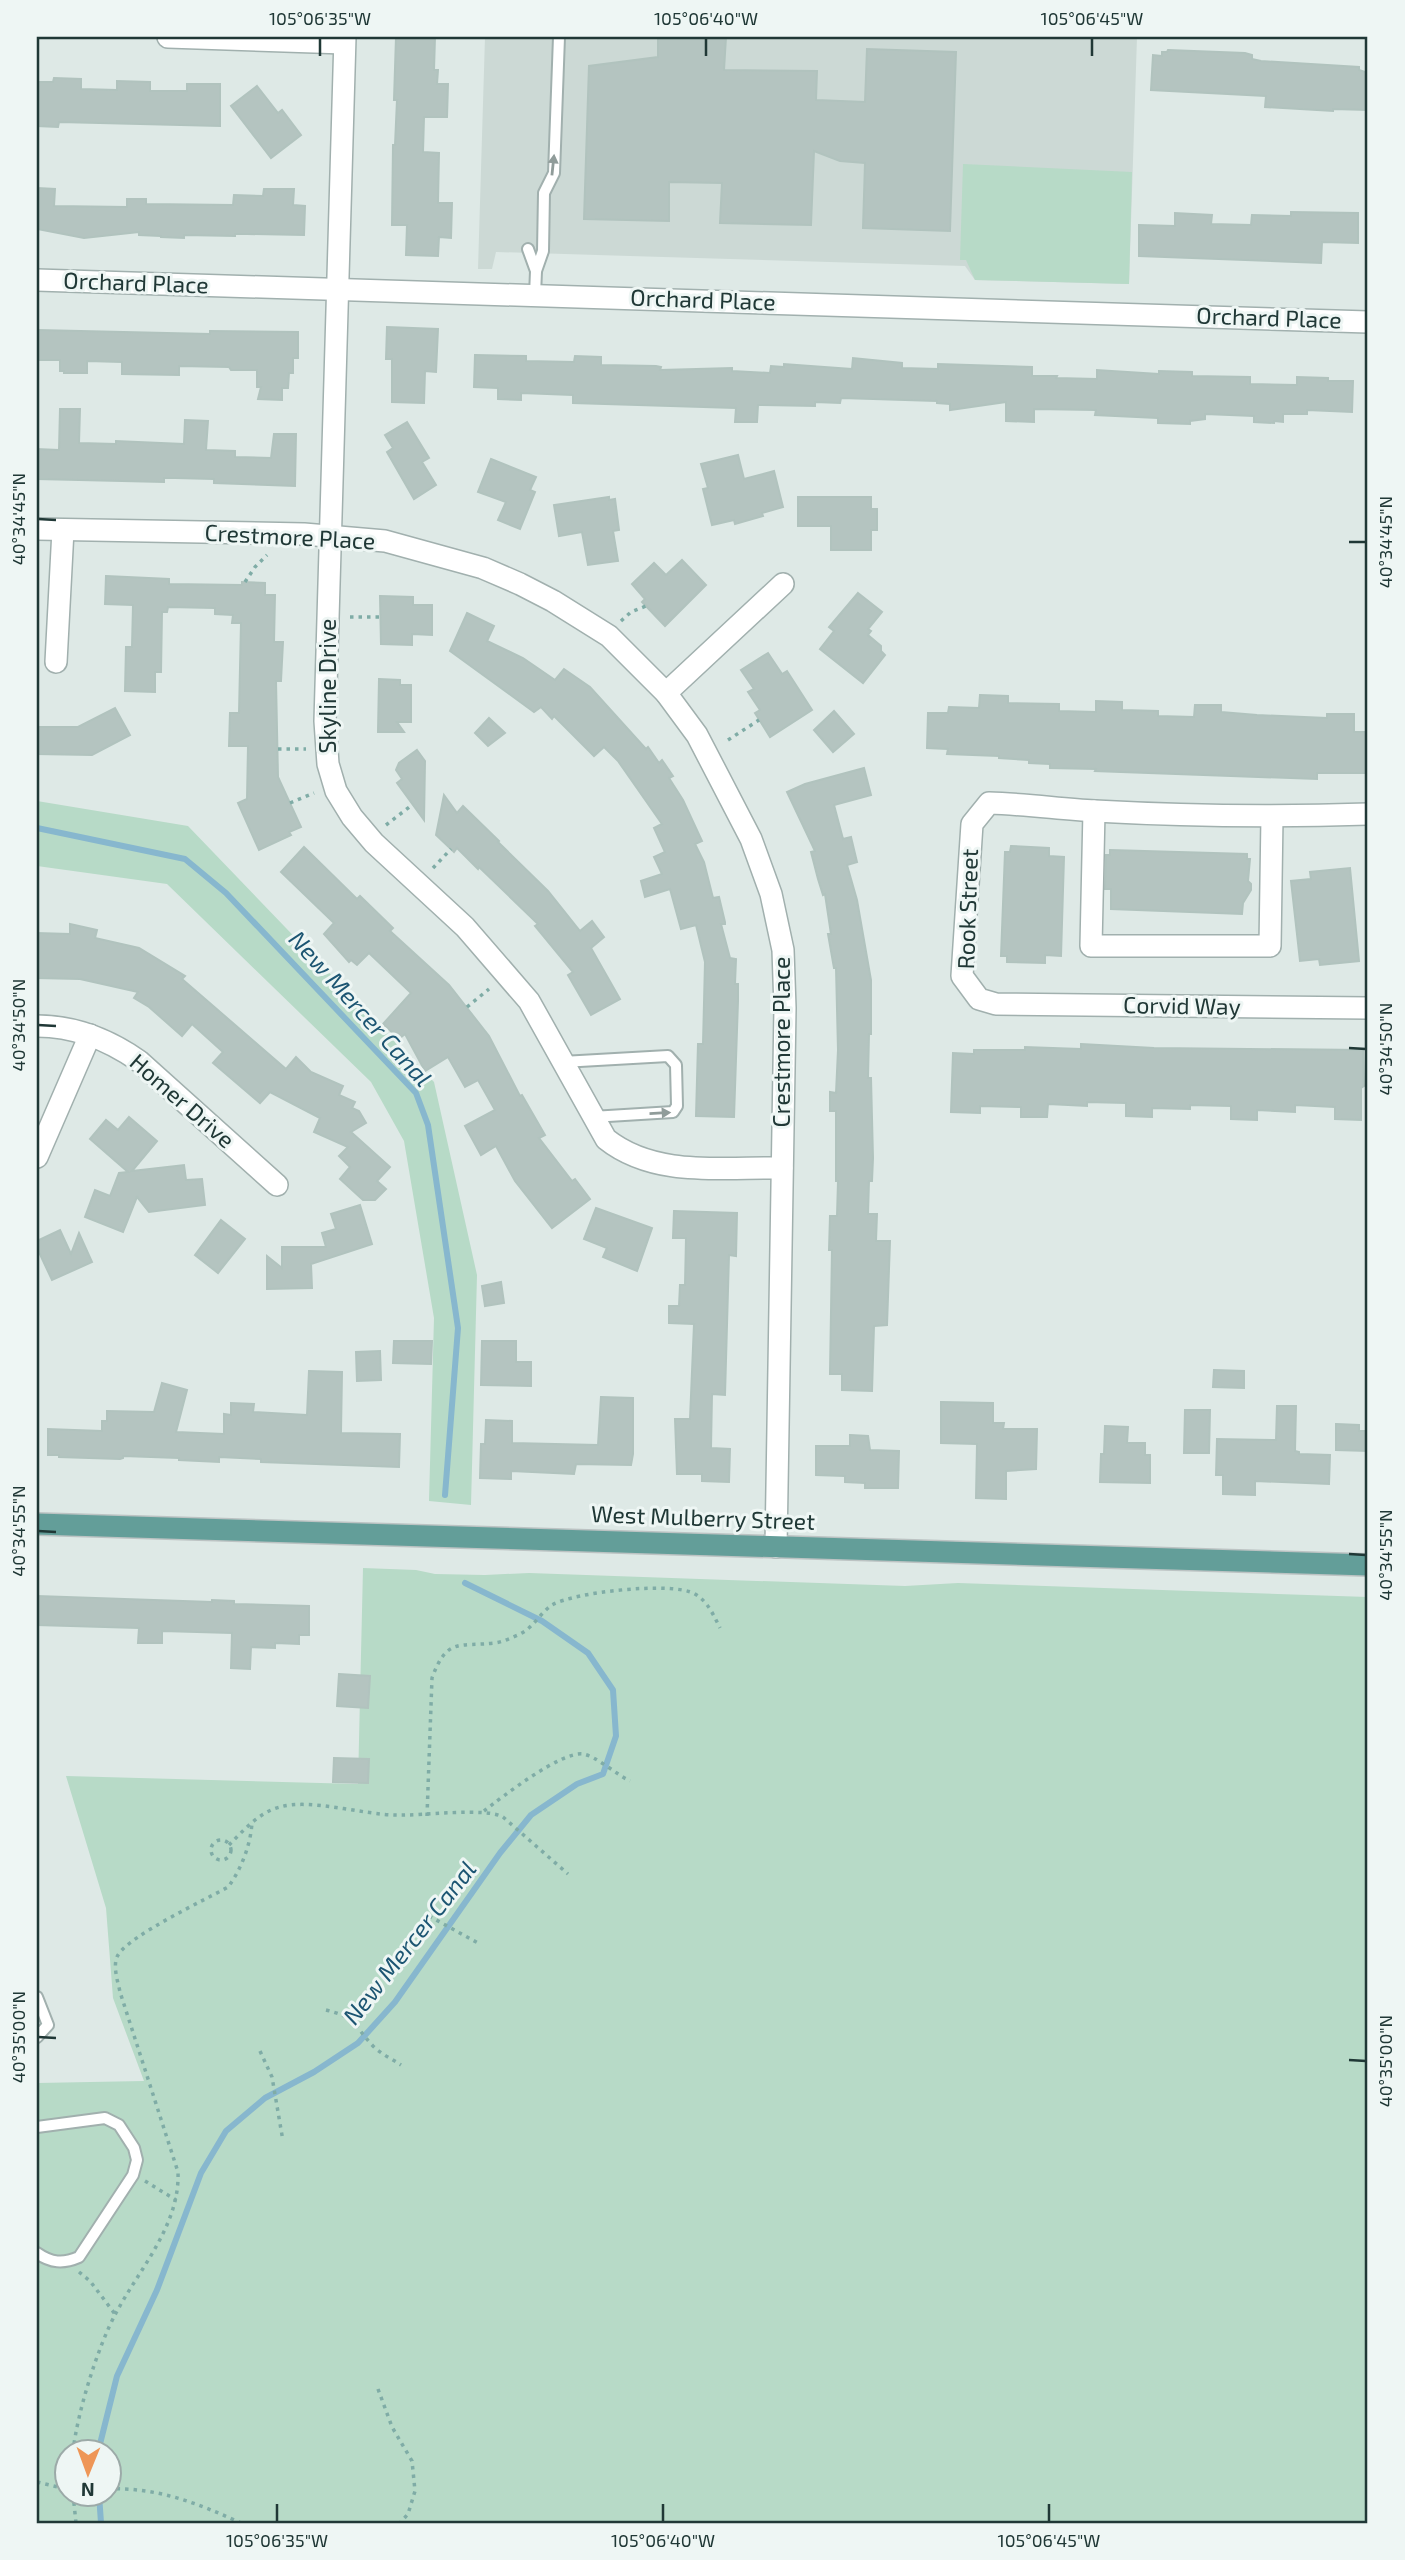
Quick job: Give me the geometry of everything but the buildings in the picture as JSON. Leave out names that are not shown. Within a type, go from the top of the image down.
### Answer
[{"type":"main road","name":"West Mulberry Street","points":[[37,1524],[1368,1565]]},
{"type":"street","points":[[168,37],[345,40]]},
{"type":"street","name":"Skyline Drive","points":[[345,40],[325,721],[327,760],[336,791],[352,817],[374,843],[465,927],[529,1001],[606,1139],[623,1152],[649,1162],[689,1168],[782,1168]]},
{"type":"street","name":"Orchard Place","points":[[37,280],[1368,322]]},
{"type":"street","name":"Crestmore Place","points":[[37,529],[330,536],[385,541],[483,568],[553,601],[609,636],[666,693],[697,735],[751,839],[771,894],[783,950],[785,986],[775,1547]]},
{"type":"street","points":[[56,662],[63,530]]},
{"type":"street","points":[[666,693],[783,584]]},
{"type":"street","name":"Rook Street","points":[[996,1004],[979,999],[962,976],[972,824],[989,803],[1094,811]]},
{"type":"street","points":[[1272,817],[1270,946],[1091,946],[1094,811],[1272,817],[1368,814]]},
{"type":"street","name":"Corvid Way","points":[[996,1004],[1368,1008]]},
{"type":"street","name":"Homer Drive","points":[[37,1026],[50,1026],[90,1035],[120,1048],[139,1061],[277,1185]]},
{"type":"street","points":[[37,1157],[90,1035]]},
{"type":"lane","points":[[535,295],[536,271],[543,251],[544,193],[554,173],[558,42],[567,37]]},
{"type":"lane","points":[[528,249],[536,271]]},
{"type":"lane","points":[[562,1062],[668,1056],[676,1065],[677,1106],[673,1112],[592,1117]]},
{"type":"lane","points":[[37,1997],[48,2025],[37,2037]]},
{"type":"lane","points":[[37,2127],[105,2118],[119,2125],[134,2148],[137,2160],[133,2175],[79,2257],[66,2263],[47,2260],[37,2253]]},
{"type":"path","points":[[245,582],[267,555]]},
{"type":"path","points":[[620,623],[631,612],[646,606]]},
{"type":"path","points":[[350,617],[380,617]]},
{"type":"path","points":[[728,740],[759,720]]},
{"type":"path","points":[[278,749],[306,749]]},
{"type":"path","points":[[290,803],[316,792]]},
{"type":"path","points":[[386,825],[412,805]]},
{"type":"path","points":[[431,869],[451,849]]},
{"type":"path","points":[[467,1007],[489,989]]},
{"type":"path","points":[[427,1816],[432,1678],[439,1659],[453,1647],[467,1643],[497,1643],[523,1632],[551,1606],[576,1596],[600,1592],[668,1589],[693,1592],[708,1604],[720,1628]]},
{"type":"path","points":[[484,1811],[511,1790],[552,1765],[579,1754],[590,1757],[630,1781]]},
{"type":"path","points":[[229,1845],[252,1822],[270,1810],[294,1805],[391,1815],[427,1816],[484,1811],[503,1817],[568,1874]]},
{"type":"path","points":[[76,2438],[86,2390],[115,2315],[173,2214],[176,2200],[178,2172],[120,1992],[116,1961],[118,1954],[149,1930],[228,1887],[237,1875],[252,1832],[252,1822]]},
{"type":"path","points":[[224,1841],[229,1845],[230,1854],[225,1859],[217,1859],[212,1855],[212,1847],[216,1842],[224,1841]]},
{"type":"path","points":[[429,1916],[478,1943]]},
{"type":"path","points":[[326,2010],[343,2014],[354,2021],[374,2047],[401,2065]]},
{"type":"path","points":[[260,2051],[272,2077],[284,2141]]},
{"type":"path","points":[[133,2175],[176,2200]]},
{"type":"path","points":[[66,2263],[90,2281],[115,2315]]},
{"type":"path","points":[[378,2389],[392,2427],[412,2461],[415,2491],[408,2514],[400,2523]]},
{"type":"path","points":[[122,2488],[169,2494],[202,2505],[241,2523]]},
{"type":"shaded area","points":[[485,37],[1137,37],[1129,284],[975,280],[965,266],[496,252],[492,269],[478,269]]},
{"type":"green space","points":[[963,164],[1132,172],[1129,284],[975,280],[966,260],[960,260]]},
{"type":"green space","points":[[37,801],[188,826],[434,1082],[477,1275],[471,1505],[429,1501],[434,1318],[404,1141],[371,1082],[167,884],[37,866]]},
{"type":"green space","points":[[363,1568],[416,1570],[435,1574],[529,1573],[905,1586],[958,1583],[1368,1597],[1368,2523],[37,2523],[37,2083],[144,2081],[113,1998],[106,1908],[66,1776],[358,1784]]},
{"type":"waterway","name":"New Mercer Canal","points":[[37,828],[185,859],[226,893],[416,1093],[428,1125],[458,1328],[445,1495]]},
{"type":"waterway","name":"New Mercer Canal","points":[[102,2438],[117,2376],[157,2290],[201,2173],[226,2131],[265,2098],[314,2072],[358,2043],[395,2002],[500,1853],[531,1815],[577,1784],[603,1774],[616,1736],[613,1690],[588,1653],[542,1621],[465,1583]]},
{"type":"waterway","name":"New Mercer Canal","points":[[100,2508],[101,2523]]}]
